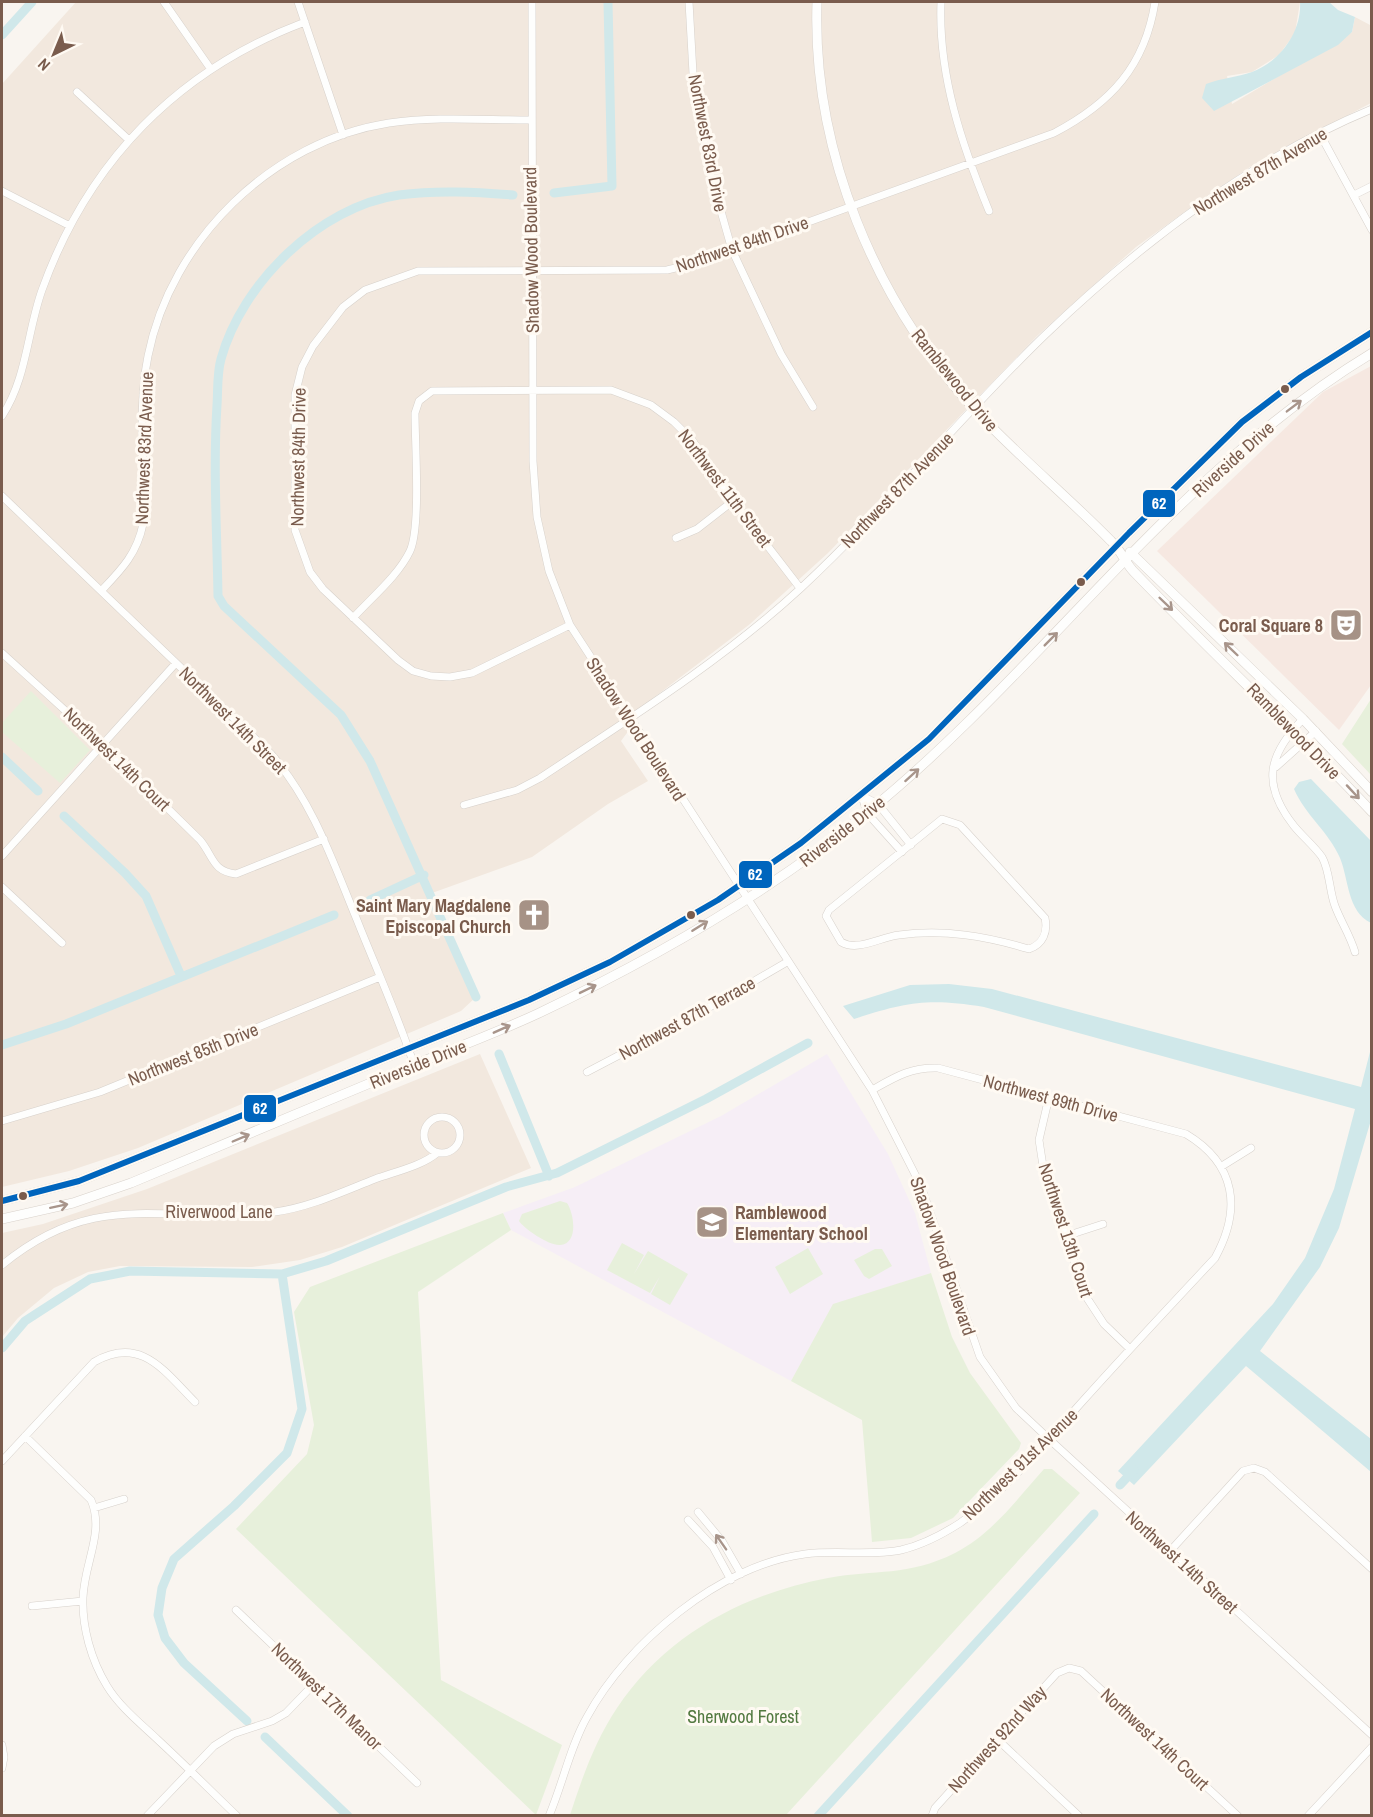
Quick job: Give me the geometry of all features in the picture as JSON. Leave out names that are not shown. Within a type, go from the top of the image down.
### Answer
[{"type":"street","points":[[164,2],[210,68]]},
{"type":"street","points":[[298,2],[343,135]]},
{"type":"street","name":"Shadow Wood Boulevard","points":[[532,2],[530,120],[533,461],[537,517],[549,571],[570,625],[872,1090],[921,1186],[968,1330],[980,1357],[997,1385]]},
{"type":"street","name":"Northwest 83rd Drive","points":[[689,2],[694,91],[711,176],[732,250],[771,335],[813,407]]},
{"type":"street","name":"Ramblewood Drive","points":[[817,2],[820,73],[830,137],[851,206],[887,287],[909,324],[975,409],[1116,546],[1125,562],[1305,741],[1371,812]]},
{"type":"street","points":[[941,2],[948,85],[970,164],[989,211]]},
{"type":"street","name":"Northwest 84th Drive","points":[[570,625],[472,673],[450,677],[431,676],[413,671],[398,660],[323,589],[310,572],[295,530],[296,395],[302,367],[313,346],[343,307],[365,290],[418,271],[667,270],[732,250],[1054,133],[1099,105],[1117,87],[1144,47],[1155,2]]},
{"type":"street","points":[[2,416],[19,382],[41,292],[70,226],[101,176],[129,140],[210,68],[268,36],[305,22]]},
{"type":"street","points":[[77,92],[129,140]]},
{"type":"street","name":"Northwest 87th Avenue","points":[[464,805],[517,790],[540,778],[700,671],[800,588],[1044,337],[1147,245],[1218,194],[1320,134],[1371,108]]},
{"type":"street","name":"Northwest 83rd Avenue","points":[[101,591],[132,558],[140,543],[143,524],[143,396],[148,355],[159,318],[173,284],[211,226],[237,198],[268,174],[304,152],[343,135],[387,124],[435,118],[530,120]]},
{"type":"street","points":[[1320,134],[1371,230]]},
{"type":"street","points":[[1354,195],[1371,186]]},
{"type":"street","points":[[2,191],[70,226]]},
{"type":"street","name":"Riverside Drive","points":[[2,1201],[79,1181],[529,1000],[665,932],[738,886],[801,843],[929,739],[1116,546],[1201,461],[1257,410],[1301,377],[1371,332]]},
{"type":"street","name":"Riverside Drive","points":[[2,1219],[73,1203],[130,1183],[488,1036],[605,980],[797,867],[878,804],[968,724],[1133,554],[1264,429],[1325,382],[1371,353]]},
{"type":"street","name":"Northwest 11th Street","points":[[353,618],[401,566],[411,549],[416,530],[415,413],[419,400],[432,391],[611,390],[651,405],[674,422],[692,440],[733,501],[800,588]]},
{"type":"street","name":"Northwest 14th Street","points":[[2,496],[290,776],[304,796],[324,839],[414,1065]]},
{"type":"street","points":[[676,538],[697,529],[733,501]]},
{"type":"street","name":"Ramblewood Drive","points":[[1116,546],[1133,554],[1316,731],[1371,792]]},
{"type":"street","name":"Northwest 14th Court","points":[[2,654],[102,744],[200,840],[210,852],[216,867],[224,872],[236,874],[324,839]]},
{"type":"street","points":[[2,856],[176,663]]},
{"type":"street","points":[[1303,719],[1293,729],[1274,757],[1276,767],[1273,784],[1287,816],[1325,864],[1335,907],[1349,934],[1355,952]]},
{"type":"street","points":[[1276,767],[1316,731]]},
{"type":"street","points":[[862,795],[878,804],[911,845]]},
{"type":"street","points":[[862,795],[867,813],[902,852]]},
{"type":"street","points":[[942,819],[960,825],[1045,918],[1047,925],[1042,940],[1029,949],[978,936],[949,932],[892,936],[856,947],[841,942],[826,916],[829,910],[911,845],[942,819]]},
{"type":"street","points":[[2,887],[62,943]]},
{"type":"street","name":"Northwest 87th Terrace","points":[[586,1072],[696,1015],[787,962]]},
{"type":"street","name":"Northwest 85th Drive","points":[[2,1121],[100,1092],[380,977]]},
{"type":"street","name":"Northwest 89th Drive","points":[[872,1090],[903,1072],[919,1067],[939,1068],[1186,1134],[1200,1142],[1222,1166]]},
{"type":"street","name":"Northwest 13th Court","points":[[1049,1097],[1039,1140],[1043,1166],[1085,1295],[1104,1324],[1130,1349]]},
{"type":"street","name":"Riverwood Lane","points":[[2,1262],[41,1237],[70,1224],[97,1217],[158,1212],[251,1214],[295,1208],[353,1188],[437,1152],[449,1151],[458,1143],[457,1126],[448,1118],[436,1118],[424,1130],[428,1146],[437,1152]]},
{"type":"street","points":[[1222,1166],[1251,1148]]},
{"type":"street","name":"Northwest 91st Avenue","points":[[549,1815],[586,1718],[606,1685],[651,1633],[679,1611],[741,1574],[770,1562],[802,1554],[901,1550],[935,1537],[961,1522],[985,1501],[1049,1439],[1215,1258],[1224,1242],[1232,1206],[1230,1188],[1222,1166]]},
{"type":"street","points":[[1066,1236],[1103,1224]]},
{"type":"street","points":[[2,1461],[94,1362],[108,1353],[124,1351],[139,1353],[153,1360],[195,1402]]},
{"type":"street","name":"Northwest 14th Street","points":[[997,1385],[1016,1408],[1049,1439],[1371,1735]]},
{"type":"street","points":[[25,1436],[91,1500],[94,1508],[97,1536],[84,1575],[83,1601],[86,1633],[107,1686],[124,1708],[237,1815]]},
{"type":"street","points":[[1171,1550],[1244,1471],[1254,1468],[1265,1472],[1371,1569]]},
{"type":"street","points":[[94,1508],[124,1499]]},
{"type":"street","points":[[698,1512],[722,1541],[741,1574]]},
{"type":"street","points":[[688,1520],[712,1547],[731,1580]]},
{"type":"street","points":[[32,1606],[83,1601]]},
{"type":"street","name":"Northwest 17th Manor","points":[[236,1610],[417,1783]]},
{"type":"street","name":"Northwest 14th Court","points":[[1069,1668],[1081,1671],[1238,1815]]},
{"type":"street","name":"Northwest 92nd Way","points":[[932,1815],[935,1808],[1057,1673],[1069,1668]]},
{"type":"street","points":[[147,1815],[213,1746],[233,1734],[272,1721],[286,1713],[314,1684]]},
{"type":"street","points":[[998,1740],[1079,1815]]},
{"type":"street","points":[[2,1745],[4,1757],[2,1768]]},
{"type":"street","points":[[1308,1815],[1371,1747]]},
{"type":"shaded area","points":[[76,2],[1300,2],[1295,33],[1279,55],[1252,72],[1227,76],[1232,104],[1352,32],[1355,17],[1372,26],[1371,103],[1250,167],[1190,208],[1136,247],[1037,336],[828,553],[750,624],[652,699],[621,741],[648,781],[608,804],[532,857],[432,893],[476,997],[461,1011],[138,1148],[69,1171],[2,1187],[2,84]]},
{"type":"shaded area","points":[[1371,366],[1371,685],[1339,730],[1157,551],[1323,392]]},
{"type":"shaded area","points":[[480,1054],[531,1168],[342,1247],[300,1260],[252,1267],[120,1266],[88,1272],[54,1288],[18,1318],[2,1337],[2,1233],[43,1224],[147,1189]]},
{"type":"shaded area","name":"Ramblewood Elementary School","points":[[827,1054],[888,1154],[915,1213],[931,1273],[833,1305],[791,1381],[511,1230],[503,1213],[575,1187],[721,1116]]},
{"type":"green space","points":[[31,691],[90,750],[60,783],[2,732],[2,723]]},
{"type":"green space","points":[[1371,699],[1371,775],[1342,744]]},
{"type":"green space","points":[[560,1201],[567,1203],[573,1220],[572,1234],[566,1243],[556,1245],[544,1240],[519,1221],[522,1214]]},
{"type":"green space","points":[[503,1213],[511,1230],[418,1292],[441,1680],[562,1745],[536,1815],[236,1529],[307,1454],[314,1425],[294,1312],[310,1287]]},
{"type":"green space","points":[[622,1243],[644,1255],[634,1274],[648,1251],[688,1274],[670,1305],[651,1294],[660,1276],[650,1293],[607,1270]]},
{"type":"green space","points":[[808,1248],[823,1274],[790,1294],[775,1267]]},
{"type":"green space","points":[[875,1249],[882,1249],[892,1266],[869,1279],[864,1276],[854,1260]]},
{"type":"green space","points":[[931,1273],[952,1337],[970,1373],[1021,1443],[1019,1449],[953,1518],[911,1538],[872,1542],[862,1420],[791,1381],[833,1304]]},
{"type":"green space","name":"Sherwood Forest","points":[[1044,1469],[1052,1469],[1080,1493],[786,1815],[570,1815],[584,1774],[617,1708],[659,1659],[683,1639],[737,1607],[797,1585],[845,1575],[922,1566],[955,1553],[992,1526]]},
{"type":"water","points":[[1300,2],[1329,2],[1338,10],[1355,17],[1352,32],[1338,45],[1214,111],[1202,98],[1206,84],[1252,72],[1272,61],[1293,34],[1300,13]]},
{"type":"water","points":[[1311,779],[1371,841],[1371,923],[1357,911],[1340,858],[1294,789],[1299,782]]},
{"type":"water","points":[[949,984],[992,989],[1361,1087],[1371,1048],[1371,1120],[1339,1228],[1320,1267],[1260,1351],[1371,1439],[1371,1472],[1246,1366],[1134,1485],[1118,1471],[1273,1304],[1305,1258],[1334,1189],[1355,1109],[984,1007],[932,1002],[918,1003],[854,1019],[843,1006],[910,985]]},
{"type":"waterway","points":[[2,35],[32,2]]},
{"type":"waterway","points":[[554,193],[612,186],[608,2]]},
{"type":"waterway","points":[[476,997],[370,761],[341,715],[224,606],[218,596],[215,476],[218,382],[221,359],[231,331],[246,303],[265,277],[313,232],[340,215],[369,202],[399,195],[428,192],[513,195]]},
{"type":"waterway","points":[[2,757],[38,791]]},
{"type":"waterway","points":[[64,816],[146,896],[181,976]]},
{"type":"waterway","points":[[370,900],[424,875]]},
{"type":"waterway","points":[[2,1045],[66,1024],[334,915]]},
{"type":"waterway","points":[[2,1348],[25,1321],[90,1279],[130,1271],[282,1274],[326,1261],[506,1187],[557,1173],[706,1099],[808,1043]]},
{"type":"waterway","points":[[499,1054],[549,1176]]},
{"type":"waterway","points":[[247,1721],[184,1663],[165,1638],[158,1615],[162,1588],[174,1559],[234,1506],[287,1453],[302,1409],[282,1274]]},
{"type":"waterway","points":[[1120,1485],[1134,1470]]},
{"type":"waterway","points":[[818,1816],[1094,1514]]},
{"type":"waterway","points":[[265,1737],[348,1816]]},
{"type":"transit line","name":"62","points":[[2,1201],[79,1181],[529,1000],[610,962],[718,900],[801,843],[929,739],[1129,533],[1242,422],[1301,377],[1372,332]]},
{"type":"place","name":"Coral Square 8","points":[[1346,625]]},
{"type":"place","name":"Saint Mary Magdalene Episcopal Church","points":[[534,915]]},
{"type":"place","name":"Ramblewood Elementary School","points":[[712,1222]]}]
